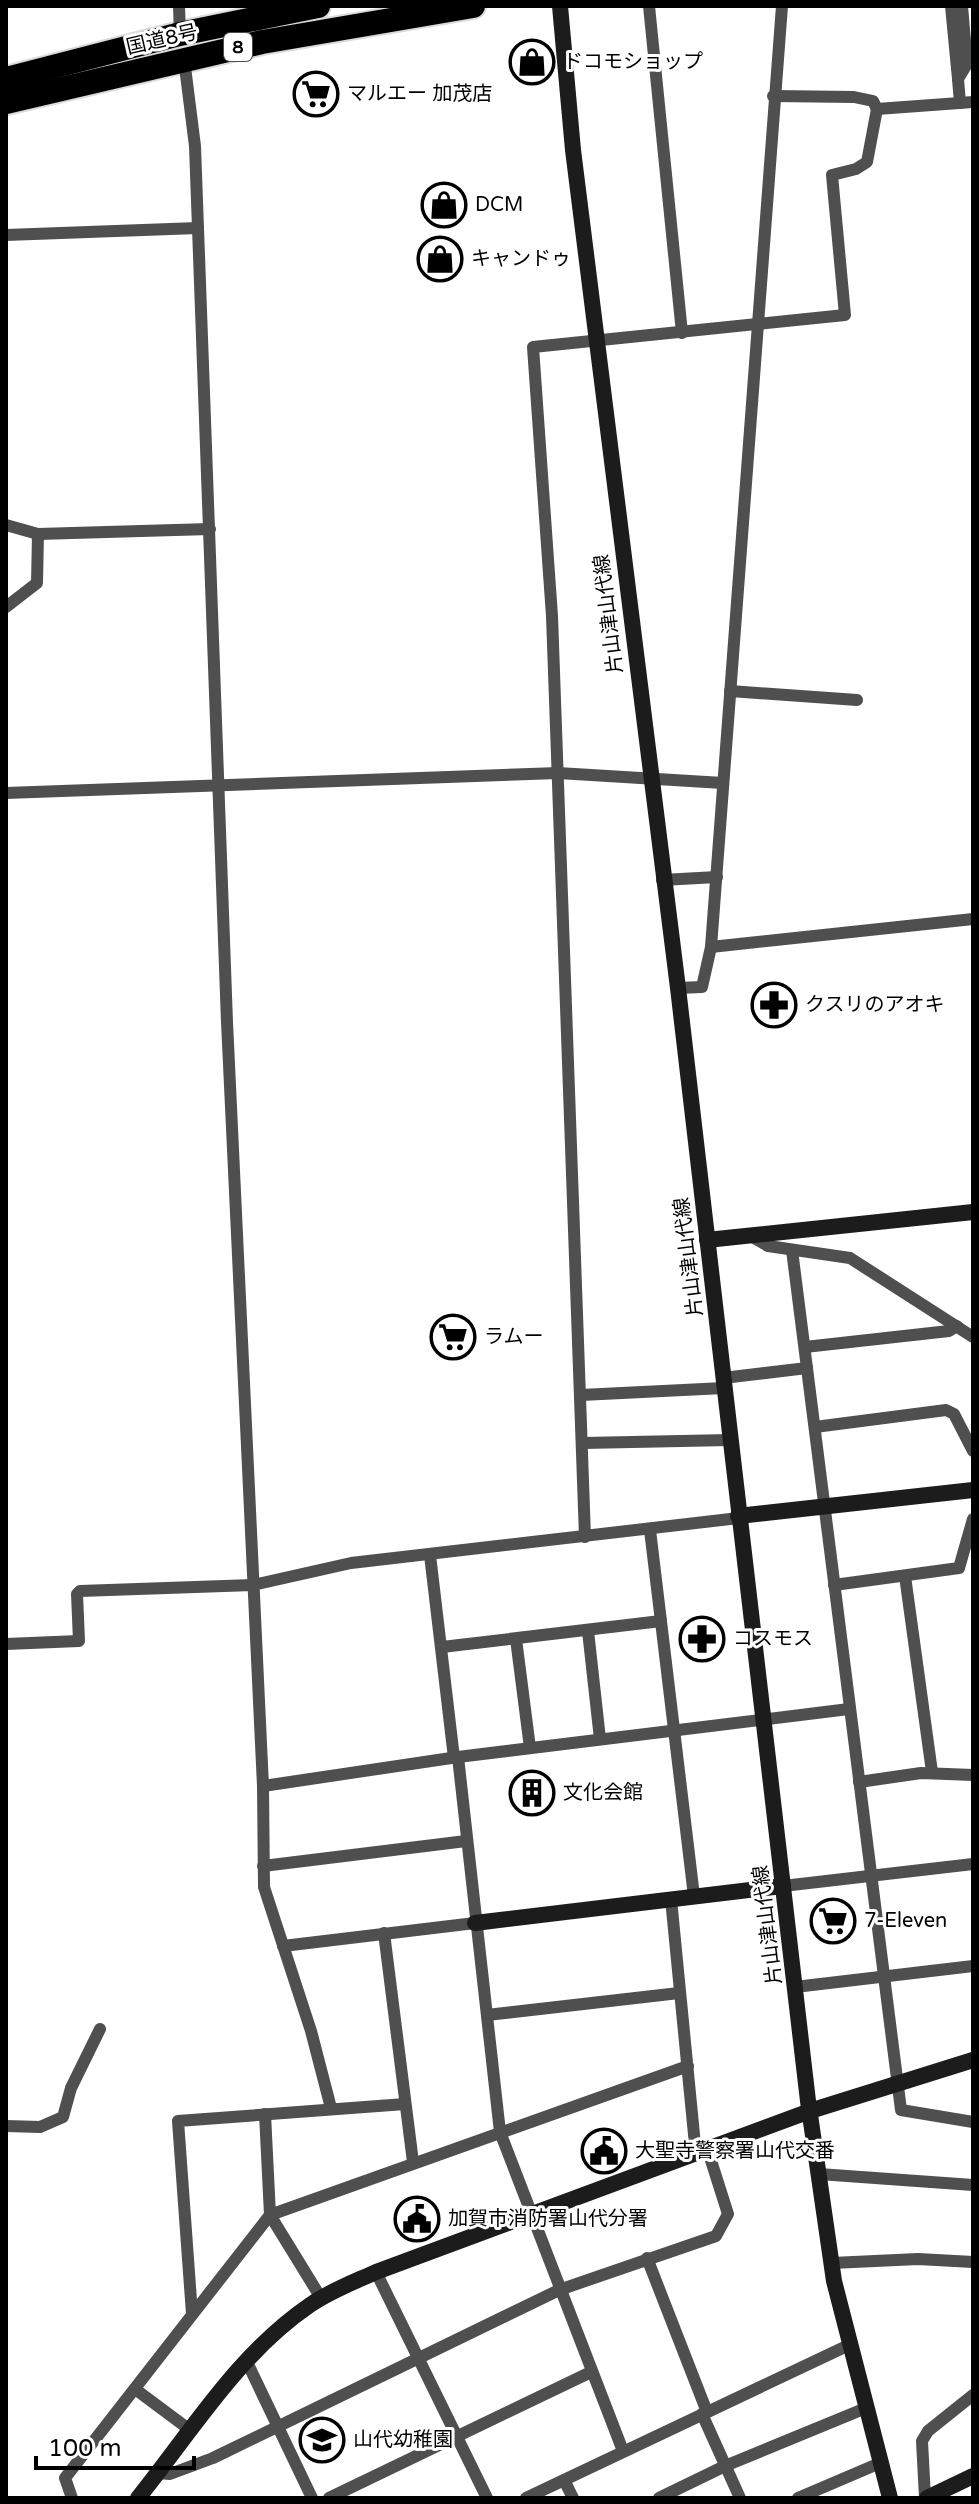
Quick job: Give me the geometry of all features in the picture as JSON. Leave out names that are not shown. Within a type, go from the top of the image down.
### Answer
[{"type":"highway","name":"国道8号","points":[[6,79],[180,34],[318,6]]},
{"type":"highway","name":"国道8号","points":[[6,102],[184,59],[473,6]]},
{"type":"main road","name":"片山津山代線","points":[[560,6],[573,150],[649,777],[678,988],[761,1721],[810,2111],[832,2263],[849,2345],[890,2498]]},
{"type":"main road","points":[[707,1240],[973,1212]]},
{"type":"main road","points":[[738,1517],[973,1490]]},
{"type":"main road","points":[[475,1923],[783,1886]]},
{"type":"main road","points":[[138,2498],[246,2360],[282,2326],[321,2298],[376,2272],[810,2111],[897,2081],[973,2060]]},
{"type":"main road","points":[[926,2498],[973,2476]]},
{"type":"street","points":[[179,6],[180,34]]},
{"type":"street","points":[[649,6],[682,333]]},
{"type":"street","points":[[678,988],[702,987],[711,947],[782,6]]},
{"type":"street","points":[[877,109],[967,103],[958,79],[951,6]]},
{"type":"street","points":[[958,79],[967,64],[962,6]]},
{"type":"street","points":[[184,59],[193,120],[198,228],[227,1022],[263,1786],[264,1887],[311,2031],[331,2108]]},
{"type":"street","points":[[585,1537],[552,616],[533,347],[845,315],[832,175],[856,169],[867,162],[877,109],[873,101],[854,97],[773,96]]},
{"type":"street","points":[[6,235],[198,228]]},
{"type":"street","points":[[6,525],[38,534],[210,529]]},
{"type":"street","points":[[6,607],[37,583],[38,534]]},
{"type":"street","points":[[730,691],[857,700]]},
{"type":"street","points":[[6,793],[558,773],[723,783]]},
{"type":"street","points":[[662,880],[717,877]]},
{"type":"street","points":[[711,947],[973,919]]},
{"type":"street","points":[[823,1253],[824,1226]]},
{"type":"street","points":[[749,1235],[768,1246],[850,1258],[973,1337]]},
{"type":"street","points":[[792,1250],[901,2110],[973,2122]]},
{"type":"street","points":[[805,1347],[949,1331],[957,1326]]},
{"type":"street","points":[[581,1395],[723,1383],[807,1368]]},
{"type":"street","points":[[815,1427],[946,1410],[954,1414],[973,1451]]},
{"type":"street","points":[[583,1443],[730,1440]]},
{"type":"street","points":[[6,1644],[79,1641],[77,1594],[80,1591],[253,1585],[351,1563],[650,1530],[738,1517]]},
{"type":"street","points":[[834,1585],[959,1568],[965,1557],[973,1519]]},
{"type":"street","points":[[650,1530],[694,1896]]},
{"type":"street","points":[[430,1555],[500,2132],[623,2451]]},
{"type":"street","points":[[905,1576],[932,1772]]},
{"type":"street","points":[[442,1647],[661,1621]]},
{"type":"street","points":[[588,1631],[600,1739]]},
{"type":"street","points":[[516,1639],[530,1748]]},
{"type":"street","points":[[263,1786],[456,1757],[849,1709]]},
{"type":"street","points":[[859,1782],[932,1772],[973,1775]]},
{"type":"street","points":[[263,1866],[466,1841]]},
{"type":"street","points":[[783,1886],[973,1864]]},
{"type":"street","points":[[158,2473],[170,2474],[189,2469],[559,2290],[716,2236],[728,2214],[727,2201],[702,2153],[679,1993],[671,1899]]},
{"type":"street","points":[[283,1946],[475,1923]]},
{"type":"street","points":[[384,1933],[413,2162]]},
{"type":"street","points":[[795,1987],[973,1966]]},
{"type":"street","points":[[487,2015],[679,1993]]},
{"type":"street","points":[[6,2126],[40,2127],[63,2117],[71,2088],[100,2029]]},
{"type":"street","points":[[72,2498],[65,2478],[270,2215],[688,2066]]},
{"type":"street","points":[[192,2314],[178,2121],[405,2104]]},
{"type":"street","points":[[265,2114],[270,2215],[321,2298]]},
{"type":"street","points":[[819,2174],[973,2185]]},
{"type":"street","points":[[647,2258],[704,2413],[740,2498]]},
{"type":"street","points":[[832,2263],[918,2259],[973,2262]]},
{"type":"street","points":[[376,2272],[487,2498]]},
{"type":"street","points":[[526,2498],[849,2345]]},
{"type":"street","points":[[246,2360],[312,2498]]},
{"type":"street","points":[[329,2498],[591,2372]]},
{"type":"street","points":[[135,2389],[190,2430]]},
{"type":"street","points":[[926,2498],[922,2441],[928,2431],[973,2395]]},
{"type":"street","points":[[659,2498],[725,2466],[866,2408]]},
{"type":"street","points":[[798,2498],[880,2463]]},
{"type":"street","points":[[564,2480],[573,2498]]},
{"type":"place","name":"ドコモショップ","points":[[532,62]]},
{"type":"place","name":"マルエー 加茂店","points":[[316,94]]},
{"type":"place","name":"DCM","points":[[444,205]]},
{"type":"place","name":"キャンドゥ","points":[[440,259]]},
{"type":"place","name":"クスリのアオキ","points":[[774,1005]]},
{"type":"place","name":"ラムー","points":[[453,1337]]},
{"type":"place","name":"コスモス","points":[[702,1639]]},
{"type":"place","name":"文化会館","points":[[532,1793]]},
{"type":"place","name":"7-Eleven","points":[[833,1921]]},
{"type":"place","name":"大聖寺警察署山代交番","points":[[604,2151]]},
{"type":"place","name":"加賀市消防署山代分署","points":[[417,2219]]},
{"type":"place","name":"山代幼稚園","points":[[322,2440]]}]
